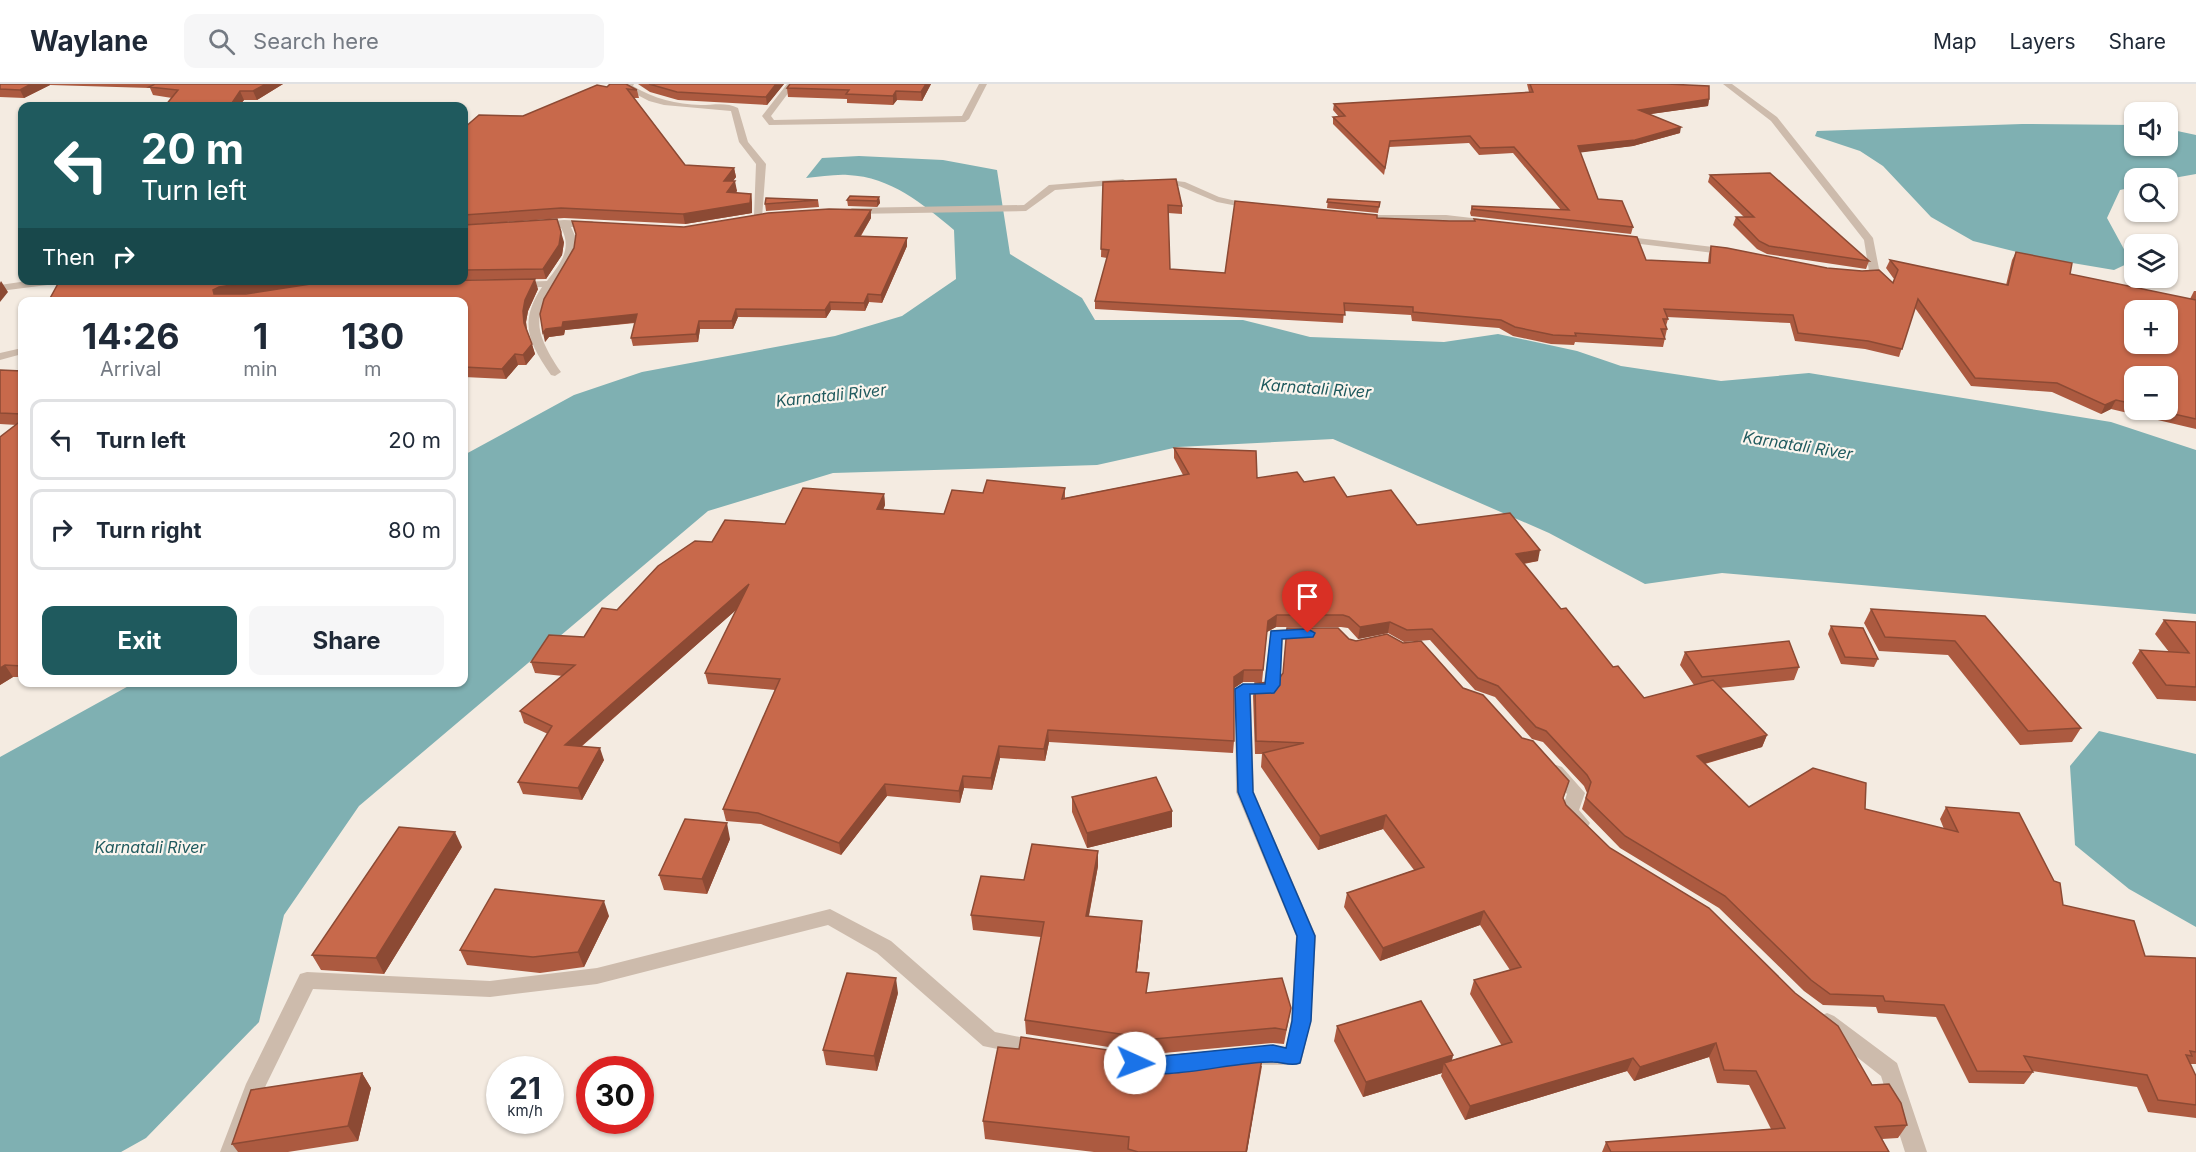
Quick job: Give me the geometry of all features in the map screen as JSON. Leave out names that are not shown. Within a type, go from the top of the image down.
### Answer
[{"type":"street","points":[[630,84],[629,87],[643,98],[675,105],[730,107],[735,110],[738,126],[748,150],[760,160],[763,168],[759,185],[759,216]]},
{"type":"street","points":[[791,84],[766,116],[772,123],[965,119],[983,84]]},
{"type":"street","points":[[1727,84],[1774,119],[1869,240],[1875,274],[1847,273]]},
{"type":"street","points":[[1143,182],[1169,180],[1184,183],[1216,199],[1266,207]]},
{"type":"street","points":[[842,211],[888,213],[1026,208],[1052,187],[1132,182]]},
{"type":"street","points":[[1356,217],[1446,218],[1496,224]]},
{"type":"street","points":[[555,372],[536,341],[533,315],[548,284],[567,258],[572,241],[564,223]]},
{"type":"street","points":[[532,225],[564,223],[599,225]]},
{"type":"street","points":[[1609,238],[1746,253]]},
{"type":"street","points":[[509,286],[548,284]]},
{"type":"street","points":[[0,288],[24,285]]},
{"type":"street","points":[[0,357],[18,352]]},
{"type":"street","points":[[1229,1058],[1273,1054],[1294,1057],[1301,1021],[1306,936],[1245,792],[1243,689],[1269,689],[1272,685],[1276,634],[1321,634]]},
{"type":"street","points":[[1542,756],[1576,793],[1570,812],[1592,833]]},
{"type":"street","points":[[231,1152],[256,1084],[307,980],[490,989],[597,976],[830,917],[884,947],[990,1040],[1055,1051]]},
{"type":"street","points":[[1815,1013],[1890,1070],[1916,1152]]},
{"type":"water","points":[[2022,124],[2124,125],[2124,156],[2178,156],[2178,131],[2196,135],[2196,174],[2178,177],[2178,168],[2124,168],[2124,189],[2120,190],[2107,218],[2124,249],[2124,265],[2114,270],[2037,257],[1973,241],[1931,217],[1883,166],[1860,151],[1815,136],[1817,131]]},
{"type":"water","name":"Karnatali River","points":[[859,156],[943,160],[997,170],[1010,254],[1082,298],[1095,320],[1243,320],[1310,337],[1444,342],[1498,334],[1577,351],[1621,366],[1721,381],[1809,373],[2111,422],[2196,450],[2196,614],[1722,573],[1645,584],[1549,533],[1333,439],[1178,447],[1097,465],[833,473],[708,511],[359,806],[284,915],[259,1022],[146,1138],[121,1152],[0,1152],[0,757],[127,687],[468,687],[468,453],[574,395],[642,372],[835,336],[902,316],[956,279],[954,230],[906,193],[878,181],[843,175],[806,178],[822,158]]},
{"type":"water","points":[[2099,731],[2196,754],[2196,927],[2129,889],[2075,845],[2070,766]]},
{"type":"building","points":[[0,84],[31,84],[20,90],[0,89]]},
{"type":"building","points":[[155,84],[266,84],[253,91],[240,91],[233,102],[168,102],[178,90],[149,87]]},
{"type":"building","points":[[610,84],[626,84],[637,90],[627,89],[685,165],[734,168],[724,181],[735,181],[727,192],[751,194],[750,203],[683,214],[561,208],[468,215],[468,125],[479,115],[523,116],[597,85],[607,87]]},
{"type":"building","points":[[649,84],[776,84],[766,97],[677,92]]},
{"type":"building","points":[[790,84],[926,84],[921,92],[896,91],[893,96],[846,94],[849,90],[787,88]]},
{"type":"building","points":[[1530,84],[1709,86],[1709,99],[1639,110],[1681,127],[1635,140],[1578,146],[1598,199],[1622,201],[1633,227],[1472,209],[1472,206],[1569,210],[1514,147],[1480,148],[1470,136],[1390,141],[1385,168],[1333,117],[1345,116],[1334,104],[1533,92]]},
{"type":"building","points":[[1770,173],[1869,261],[1769,246],[1759,241],[1736,217],[1754,217],[1710,175]]},
{"type":"building","points":[[1176,179],[1182,206],[1168,205],[1170,269],[1225,273],[1235,201],[1377,215],[1377,218],[1449,221],[1475,221],[1474,219],[1637,237],[1646,260],[1710,263],[1711,246],[1827,268],[1879,270],[1893,283],[1898,270],[1890,260],[2008,285],[2016,252],[2072,263],[2070,274],[2124,285],[2124,288],[2138,288],[2196,300],[2196,419],[2178,415],[2178,366],[2124,366],[2124,402],[2116,400],[2105,405],[2057,383],[1975,378],[1918,299],[1902,349],[1868,341],[1798,333],[1793,315],[1664,309],[1668,319],[1663,319],[1667,329],[1661,329],[1665,339],[1575,333],[1576,336],[1553,335],[1515,327],[1501,320],[1413,312],[1413,307],[1344,303],[1345,315],[1095,301],[1109,250],[1101,249],[1103,182]]},
{"type":"building","points":[[850,196],[879,197],[877,201],[847,200]]},
{"type":"building","points":[[766,198],[818,200],[765,204]]},
{"type":"building","points":[[1328,199],[1380,202],[1379,207],[1327,202]]},
{"type":"building","points":[[829,209],[871,210],[855,236],[907,238],[881,295],[868,294],[864,303],[830,302],[825,310],[736,309],[732,321],[699,321],[696,334],[631,338],[637,314],[563,322],[562,327],[546,329],[543,333],[540,314],[544,299],[574,248],[576,234],[572,221],[684,227],[768,213]]},
{"type":"building","points":[[557,219],[561,232],[559,245],[543,269],[468,270],[468,225]]},
{"type":"building","points":[[535,279],[525,300],[523,311],[524,323],[532,344],[523,355],[515,354],[502,369],[468,367],[468,297],[51,297],[57,285],[231,285],[213,290],[214,294],[246,294],[304,285],[468,285],[468,280]]},
{"type":"building","points":[[0,370],[18,371],[18,414],[0,413]]},
{"type":"building","points":[[18,423],[18,666],[5,665],[0,668],[0,437]]},
{"type":"building","points":[[1174,448],[1256,451],[1257,478],[1297,472],[1304,482],[1334,477],[1347,497],[1391,490],[1417,525],[1510,513],[1540,550],[1516,554],[1561,609],[1566,608],[1613,667],[1618,666],[1644,698],[1713,680],[1767,735],[1697,756],[1749,807],[1813,768],[1866,783],[1865,809],[1958,832],[1946,807],[2019,813],[2054,881],[2060,883],[2063,905],[2134,921],[2145,956],[2196,958],[2196,1052],[2190,1051],[2192,1056],[2186,1055],[2196,1076],[2196,1105],[2158,1100],[2147,1075],[2024,1056],[2033,1072],[1977,1071],[1944,1005],[1885,1001],[1883,996],[1830,994],[1811,980],[1725,896],[1625,836],[1586,798],[1591,782],[1587,775],[1546,731],[1536,727],[1498,686],[1478,678],[1432,629],[1407,630],[1390,622],[1360,627],[1349,617],[1343,615],[1277,615],[1268,621],[1263,670],[1244,670],[1234,677],[1234,741],[1048,730],[1044,749],[999,746],[991,778],[963,776],[959,791],[885,784],[839,843],[758,813],[723,809],[780,679],[705,673],[749,584],[565,745],[600,748],[578,788],[518,782],[552,726],[520,711],[575,665],[531,662],[549,635],[584,637],[602,608],[617,610],[658,566],[695,541],[712,542],[725,520],[785,524],[803,488],[884,494],[877,509],[944,514],[952,490],[983,493],[987,480],[1065,488],[1062,499],[1189,474]]},
{"type":"building","points":[[1871,609],[1985,616],[2081,728],[2028,731],[1955,641],[1885,637]]},
{"type":"building","points":[[2164,620],[2196,622],[2196,687],[2166,685],[2140,650],[2189,653]]},
{"type":"building","points":[[1831,626],[1863,628],[1878,659],[1845,657]]},
{"type":"building","points":[[1287,628],[1338,628],[1349,639],[1356,641],[1387,634],[1403,643],[1421,641],[1463,688],[1483,695],[1522,738],[1533,741],[1569,781],[1563,798],[1566,805],[1610,848],[1709,908],[1795,993],[1838,1026],[1872,1085],[1889,1084],[1901,1103],[1907,1125],[1875,1127],[1889,1152],[1611,1152],[1606,1142],[1785,1128],[1756,1071],[1724,1070],[1716,1043],[1640,1067],[1633,1058],[1470,1106],[1444,1063],[1512,1042],[1474,980],[1521,967],[1484,911],[1383,948],[1347,893],[1424,867],[1386,815],[1320,836],[1263,753],[1304,743],[1256,741],[1255,683],[1277,682],[1283,673]]},
{"type":"building","points":[[1789,641],[1799,667],[1702,677],[1685,652]]},
{"type":"building","points":[[1156,777],[1172,811],[1087,833],[1072,797]]},
{"type":"building","points":[[685,819],[727,823],[702,879],[659,875]]},
{"type":"building","points":[[399,827],[455,832],[376,958],[312,955]]},
{"type":"building","points":[[1032,844],[1098,851],[1086,916],[1142,921],[1136,972],[1149,973],[1146,993],[1282,978],[1291,1008],[1286,1030],[1275,1028],[1154,1039],[1025,1020],[1044,922],[971,915],[981,876],[1024,880]]},
{"type":"building","points":[[495,889],[604,901],[578,952],[533,957],[460,950]]},
{"type":"building","points":[[847,973],[896,978],[874,1056],[823,1050]]},
{"type":"building","points":[[1421,1001],[1453,1055],[1366,1082],[1337,1026]]},
{"type":"building","points":[[1021,1037],[1154,1057],[1264,1047],[1246,1152],[1138,1152],[1128,1149],[1129,1137],[983,1121],[998,1047],[1019,1049]]},
{"type":"building","points":[[362,1073],[348,1126],[232,1144],[251,1090]]},
{"type":"route","points":[[1135,1063],[1153,1065],[1273,1054],[1294,1057],[1301,1021],[1306,936],[1245,792],[1243,689],[1269,689],[1272,685],[1276,634],[1308,633]]}]
